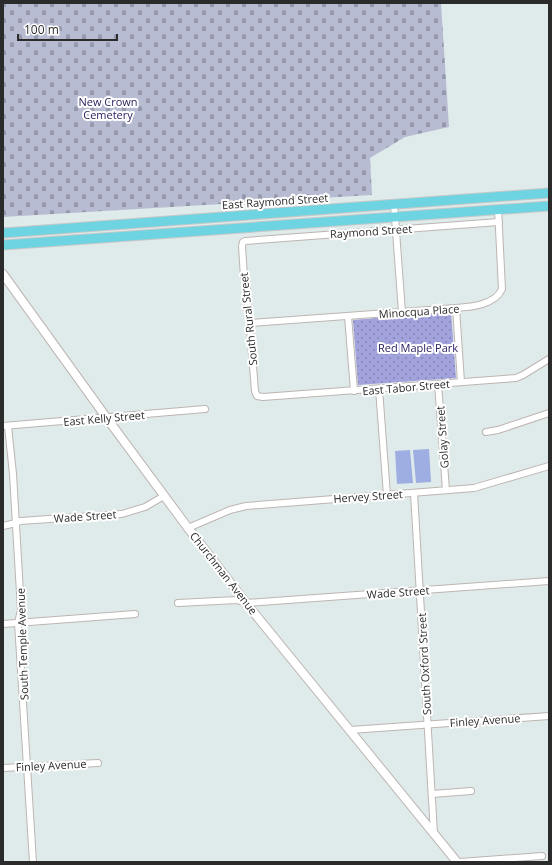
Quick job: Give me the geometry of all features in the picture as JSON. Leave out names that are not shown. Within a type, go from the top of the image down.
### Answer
[{"type":"main road","name":"East Raymond Street","points":[[3,233],[549,193]]},
{"type":"main road","points":[[3,245],[549,206]]},
{"type":"main road","name":"Churchman Avenue","points":[[3,274],[188,528],[246,603],[457,862]]},
{"type":"street","points":[[394,204],[402,312]]},
{"type":"street","name":"Minocqua Place","points":[[250,323],[482,305],[501,293],[503,284],[498,209]]},
{"type":"street","name":"Raymond Street","points":[[243,242],[247,240],[499,222]]},
{"type":"street","name":"South Rural Street","points":[[243,242],[244,276],[246,280],[255,391],[258,396]]},
{"type":"street","points":[[456,308],[461,382]]},
{"type":"street","points":[[348,316],[354,391]]},
{"type":"street","name":"East Tabor Street","points":[[258,396],[262,397],[354,391],[516,378],[549,358]]},
{"type":"street","name":"Golay Street","points":[[438,384],[446,490]]},
{"type":"street","points":[[378,389],[387,495]]},
{"type":"street","name":"East Kelly Street","points":[[6,426],[205,409]]},
{"type":"street","points":[[486,432],[498,430],[549,413]]},
{"type":"street","name":"South Temple Avenue","points":[[6,426],[16,524],[21,610],[18,623],[33,862]]},
{"type":"street","name":"Hervey Street","points":[[188,528],[230,510],[246,506],[414,493],[482,486],[549,466]]},
{"type":"street","name":"South Oxford Street","points":[[414,493],[434,834]]},
{"type":"street","name":"Wade Street","points":[[3,526],[16,524],[20,521],[122,514],[145,507],[164,496]]},
{"type":"street","name":"Wade Street","points":[[178,603],[237,600],[246,603],[549,581]]},
{"type":"street","points":[[3,624],[135,614]]},
{"type":"street","name":"Finley Avenue","points":[[350,730],[549,716]]},
{"type":"street","name":"Finley Avenue","points":[[3,768],[98,763]]},
{"type":"street","points":[[432,794],[471,791]]},
{"type":"street","points":[[460,862],[542,856]]},
{"type":"green space","name":"New Crown Cemetery","points":[[3,3],[441,3],[449,127],[405,137],[370,158],[372,195],[3,217]]},
{"type":"green space","name":"Red Maple Park","points":[[451,312],[456,378],[358,385],[353,320]]},
{"type":"shaded area","points":[[429,449],[431,482],[416,483],[413,450]]},
{"type":"shaded area","points":[[410,450],[413,483],[397,484],[395,451]]}]
